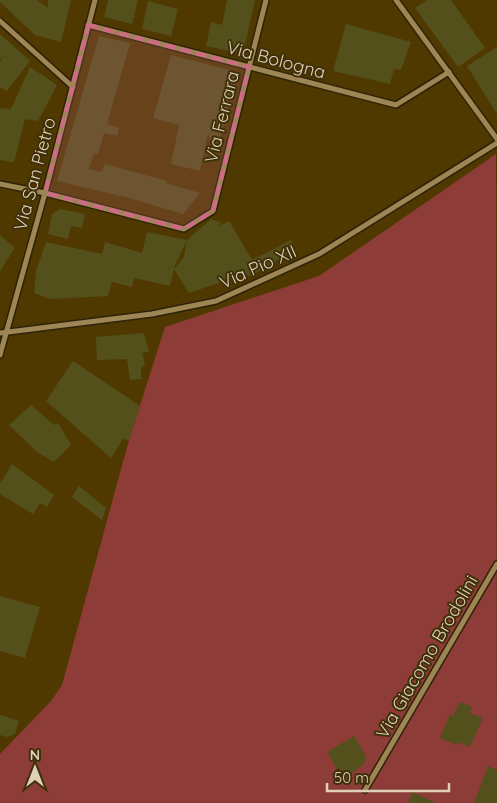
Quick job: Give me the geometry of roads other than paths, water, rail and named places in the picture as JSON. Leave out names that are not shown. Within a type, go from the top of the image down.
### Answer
[{"type":"street","name":"Via San Pietro","points":[[0,355],[45,193],[95,0]]},
{"type":"street","name":"Via Ferrara","points":[[45,193],[184,229],[213,211],[266,0]]},
{"type":"street","points":[[396,0],[497,139]]},
{"type":"street","points":[[0,21],[73,88]]},
{"type":"street","name":"Via Bologna","points":[[88,25],[396,105],[448,72]]},
{"type":"street","name":"Via Pio XII","points":[[0,333],[152,314],[216,301],[319,254],[497,143]]},
{"type":"street","points":[[0,184],[45,193]]},
{"type":"street","name":"Via Giacomo Brodolini","points":[[365,790],[497,564]]}]
